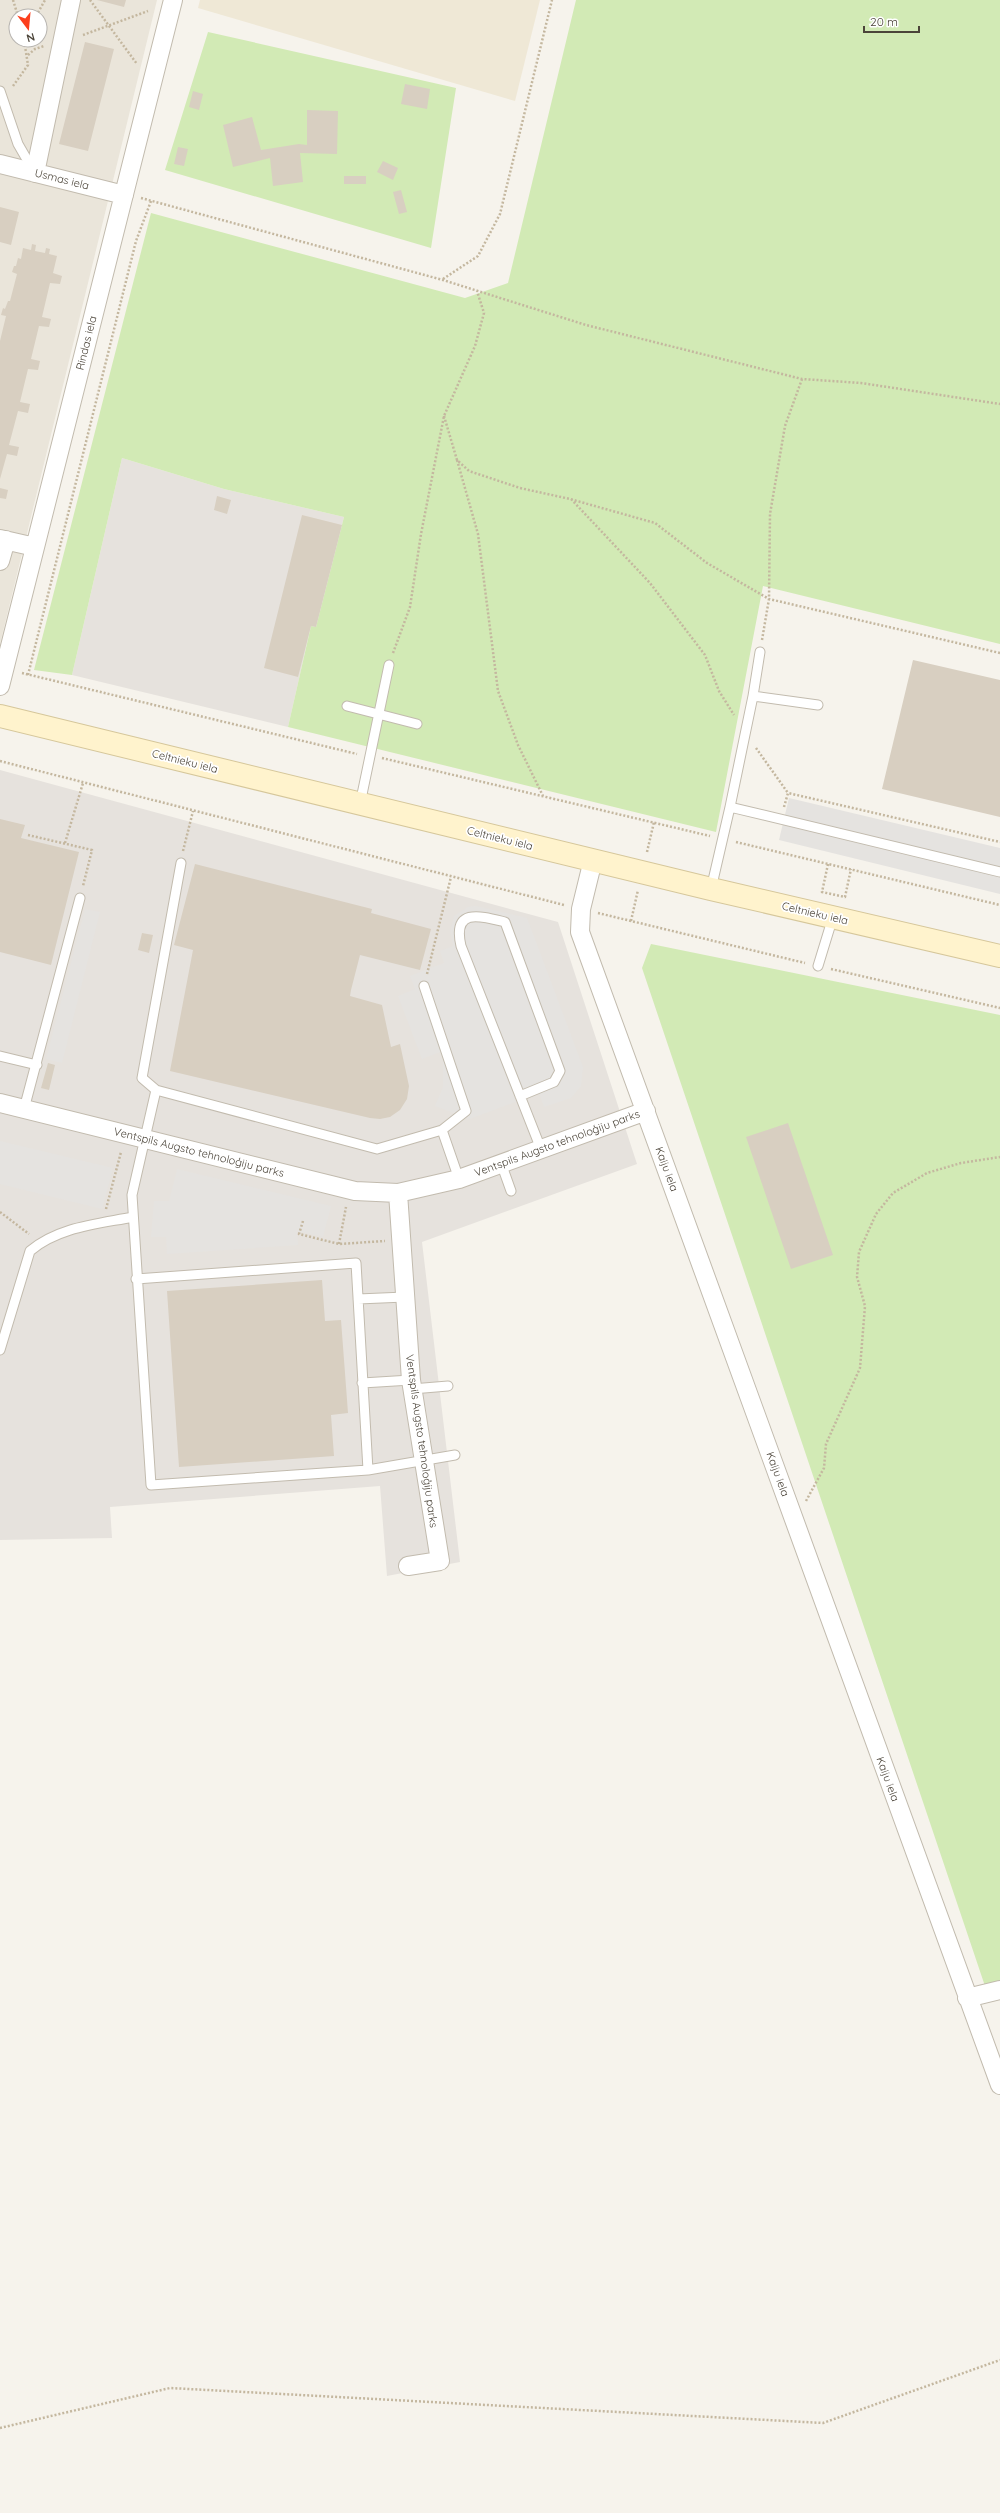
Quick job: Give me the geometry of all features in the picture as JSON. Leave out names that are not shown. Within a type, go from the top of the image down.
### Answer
[{"type":"street","points":[[35,173],[71,0]]},
{"type":"street","name":"Rindas iela","points":[[2,678],[172,0]]},
{"type":"street","name":"Usmas iela","points":[[0,164],[124,195]]},
{"type":"street","points":[[0,561],[3,539],[35,547]]},
{"type":"street","name":"Celtnieku iela","points":[[0,716],[711,889],[1000,956]]},
{"type":"street","name":"Kaiju iela","points":[[593,860],[582,909],[580,932],[967,1998],[1000,2085]]},
{"type":"street","name":"Ventspils Augsto tehnoloģiju parks","points":[[0,1103],[356,1191],[398,1193],[459,1179],[646,1111]]},
{"type":"street","name":"Ventspils Augsto tehnoloģiju parks","points":[[398,1193],[411,1384],[440,1561],[408,1566]]},
{"type":"street","points":[[967,1998],[1000,1990]]},
{"type":"lane","points":[[0,91],[18,144],[35,173]]},
{"type":"lane","points":[[711,889],[746,732],[760,652]]},
{"type":"lane","points":[[360,804],[389,665]]},
{"type":"lane","points":[[753,696],[818,705]]},
{"type":"lane","points":[[347,706],[417,724]]},
{"type":"lane","points":[[730,807],[1000,872]]},
{"type":"lane","points":[[181,864],[142,1078],[156,1090],[377,1149],[442,1130],[466,1111],[424,986]]},
{"type":"lane","points":[[24,1109],[37,1065],[80,898]]},
{"type":"lane","points":[[520,1096],[554,1082],[560,1071],[505,922],[477,915],[468,917],[458,933],[520,1096],[541,1149]]},
{"type":"lane","points":[[818,966],[833,917]]},
{"type":"lane","points":[[0,1056],[37,1065]]},
{"type":"lane","points":[[156,1090],[143,1139],[132,1195],[136,1279],[151,1485],[368,1470],[455,1455]]},
{"type":"lane","points":[[442,1130],[459,1179]]},
{"type":"lane","points":[[501,1163],[511,1191]]},
{"type":"lane","points":[[0,1350],[30,1251],[40,1243],[63,1232],[133,1217]]},
{"type":"lane","points":[[136,1279],[356,1264],[368,1470]]},
{"type":"lane","points":[[358,1299],[405,1297]]},
{"type":"lane","points":[[362,1383],[448,1386]]},
{"type":"path","points":[[90,0],[137,64]]},
{"type":"path","points":[[443,280],[478,256],[500,214],[552,0]]},
{"type":"path","points":[[63,42],[148,11]]},
{"type":"path","points":[[3,100],[28,65],[25,48]]},
{"type":"path","points":[[124,195],[443,280],[586,325],[802,379],[862,383],[1000,404]]},
{"type":"path","points":[[28,675],[136,241],[151,201]]},
{"type":"path","points":[[389,665],[410,607],[421,534],[444,416],[475,346],[484,313],[477,290]]},
{"type":"path","points":[[760,652],[769,599],[770,514],[785,426],[802,379]]},
{"type":"path","points":[[444,416],[478,534],[498,691],[518,745],[543,796]]},
{"type":"path","points":[[457,460],[470,472],[520,488],[570,498],[655,523],[707,563],[769,599],[1000,653]]},
{"type":"path","points":[[570,498],[650,583],[705,655],[719,691],[788,793],[1000,842]]},
{"type":"path","points":[[2,678],[28,675],[369,756],[403,762],[1000,905]]},
{"type":"path","points":[[0,761],[451,878],[1000,1008]]},
{"type":"path","points":[[65,843],[83,783]]},
{"type":"path","points":[[781,819],[788,793]]},
{"type":"path","points":[[181,864],[193,811]]},
{"type":"path","points":[[647,853],[654,822]]},
{"type":"path","points":[[28,834],[92,850],[80,898]]},
{"type":"path","points":[[828,864],[822,892],[845,897],[851,869]]},
{"type":"path","points":[[424,986],[451,878]]},
{"type":"path","points":[[631,921],[640,883]]},
{"type":"path","points":[[107,1222],[106,1210],[122,1150]]},
{"type":"path","points":[[802,1508],[824,1468],[826,1444],[860,1368],[865,1306],[857,1277],[859,1252],[876,1214],[893,1193],[927,1173],[961,1163],[1000,1157]]},
{"type":"path","points":[[339,1244],[347,1203]]},
{"type":"path","points":[[0,1212],[40,1243]]},
{"type":"path","points":[[303,1221],[299,1234],[339,1244],[385,1241]]},
{"type":"path","points":[[0,2428],[170,2388],[823,2423],[1000,2360]]},
{"type":"shaded area","points":[[0,0],[157,0],[0,644]]},
{"type":"shaded area","points":[[200,0],[540,0],[515,101],[198,8]]},
{"type":"shaded area","points":[[122,458],[224,489],[344,517],[316,627],[311,626],[288,727],[72,675]]},
{"type":"shaded area","points":[[0,770],[558,922],[637,1164],[422,1242],[460,1562],[387,1576],[380,1486],[110,1507],[112,1538],[0,1540]]},
{"type":"shaded area","points":[[789,798],[1000,848],[1000,894],[779,840]]},
{"type":"shaded area","points":[[476,906],[527,918],[583,1067],[581,1086],[571,1098],[544,1107],[539,1093],[470,1119],[435,1106],[443,1087],[443,1060],[440,1052],[422,1059],[398,996],[415,989],[410,976],[444,963],[440,951],[453,946],[450,931],[454,916],[468,907]]},
{"type":"shaded area","points":[[85,909],[100,912],[62,1063],[46,1059]]},
{"type":"shaded area","points":[[0,1141],[113,1168],[102,1209],[0,1184]]},
{"type":"shaded area","points":[[177,1169],[331,1206],[323,1237],[297,1231],[298,1245],[167,1254],[166,1237],[151,1237],[154,1201],[169,1201]]},
{"type":"green space","points":[[576,0],[1000,0],[1000,644],[763,586],[716,832],[288,727],[311,626],[316,627],[344,517],[224,489],[122,458],[72,675],[34,670],[151,213],[465,298],[508,283]]},
{"type":"green space","points":[[208,32],[456,88],[431,248],[165,170]]},
{"type":"green space","points":[[651,944],[1000,1015],[1000,1994],[988,1995],[642,968]]},
{"type":"building","points":[[97,0],[126,0],[124,7]]},
{"type":"building","points":[[85,42],[114,49],[88,151],[59,144]]},
{"type":"building","points":[[405,84],[430,89],[427,109],[401,104]]},
{"type":"building","points":[[193,91],[203,94],[199,110],[189,107]]},
{"type":"building","points":[[307,110],[338,111],[337,154],[300,153],[303,182],[273,186],[270,158],[233,167],[223,125],[252,117],[261,150],[299,144],[307,145]]},
{"type":"building","points":[[178,147],[188,149],[184,166],[174,164]]},
{"type":"building","points":[[383,161],[398,168],[393,180],[377,172]]},
{"type":"building","points":[[344,176],[366,176],[366,184],[344,184]]},
{"type":"building","points":[[401,190],[407,212],[399,214],[393,192]]},
{"type":"building","points":[[0,207],[19,212],[11,245],[0,242]]},
{"type":"building","points":[[32,244],[36,245],[35,251],[45,253],[46,248],[50,249],[49,254],[57,256],[53,273],[62,276],[60,284],[50,283],[42,317],[51,319],[49,327],[39,326],[31,359],[40,361],[38,370],[28,369],[20,402],[30,404],[28,413],[18,411],[9,445],[19,447],[17,456],[7,454],[0,479],[0,341],[6,316],[1,315],[3,308],[5,309],[8,301],[10,301],[17,274],[12,272],[14,266],[16,266],[18,258],[21,259],[23,248],[31,250]]},
{"type":"building","points":[[0,488],[8,490],[6,499],[0,498]]},
{"type":"building","points":[[217,496],[231,500],[227,514],[214,510]]},
{"type":"building","points":[[302,515],[342,525],[316,627],[311,626],[298,677],[264,668]]},
{"type":"building","points":[[913,660],[1000,680],[1000,817],[882,789]]},
{"type":"building","points":[[0,819],[25,825],[21,838],[79,852],[51,965],[0,952]]},
{"type":"building","points":[[195,864],[372,909],[371,913],[431,929],[420,970],[360,955],[351,990],[350,996],[382,1005],[391,1047],[400,1044],[409,1086],[407,1099],[400,1110],[390,1117],[380,1119],[370,1118],[170,1071],[193,950],[174,945]]},
{"type":"building","points":[[142,933],[153,935],[149,953],[138,950]]},
{"type":"building","points":[[48,1063],[55,1065],[49,1090],[41,1088]]},
{"type":"building","points":[[788,1123],[833,1255],[791,1269],[746,1137]]},
{"type":"building","points":[[322,1280],[325,1321],[341,1320],[348,1413],[331,1415],[334,1456],[179,1467],[167,1291]]}]
